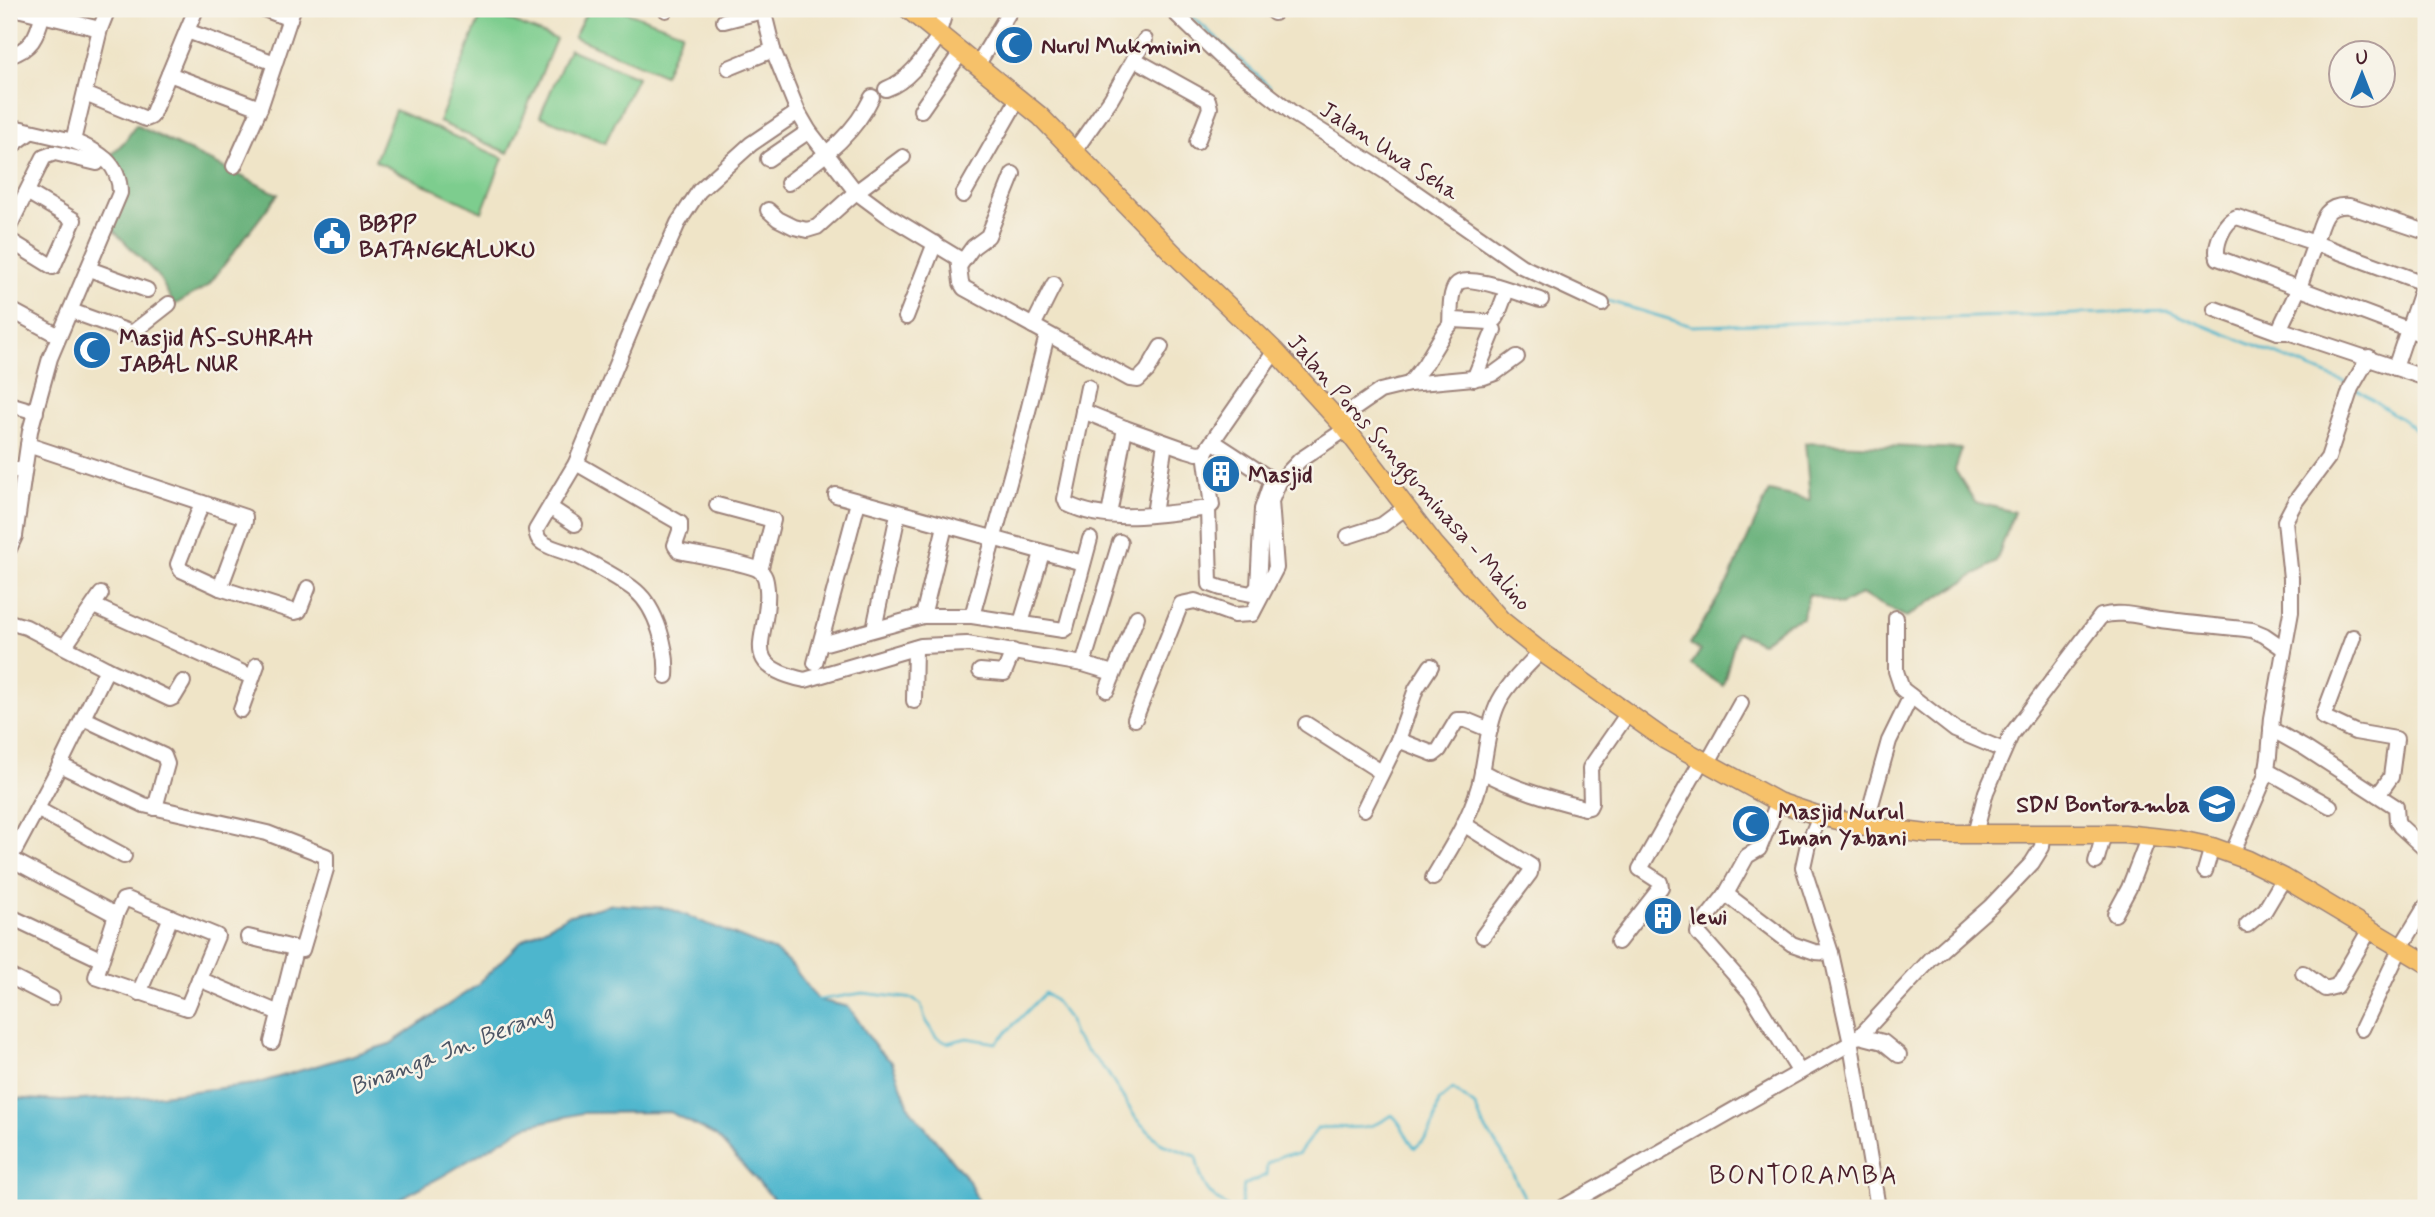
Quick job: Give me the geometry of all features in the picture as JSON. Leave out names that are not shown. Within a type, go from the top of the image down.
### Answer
[{"type":"main road","name":"Jalan Poros Sungguminasa - Malino","points":[[908,9],[1019,97],[1075,150],[1173,253],[1275,351],[1342,425],[1405,508],[1501,620],[1664,739],[1778,802],[1820,816],[1865,826],[1927,834],[2149,836],[2212,847],[2284,878],[2426,963]]},
{"type":"street","points":[[16,9],[100,29]]},
{"type":"street","points":[[73,141],[100,29],[108,9]]},
{"type":"street","points":[[85,94],[147,119],[153,114],[196,9]]},
{"type":"street","points":[[234,166],[260,108],[292,14],[264,9]]},
{"type":"street","points":[[886,89],[906,76],[920,62],[940,33],[946,9]]},
{"type":"street","points":[[978,64],[1011,9]]},
{"type":"street","name":"Jalan Uwa Seha","points":[[1171,9],[1223,58],[1307,123],[1386,172],[1521,266],[1602,304]]},
{"type":"street","points":[[724,20],[763,10],[772,50],[798,112],[809,131],[856,192],[894,220],[958,258],[964,288],[1130,379],[1138,380],[1147,371],[1161,347]]},
{"type":"street","points":[[9,56],[34,42],[39,13]]},
{"type":"street","points":[[187,31],[275,63]]},
{"type":"street","points":[[1075,150],[1111,99],[1145,40]]},
{"type":"street","points":[[729,68],[772,50]]},
{"type":"street","points":[[922,110],[962,51]]},
{"type":"street","points":[[1134,59],[1209,100],[1210,108],[1197,142]]},
{"type":"street","points":[[169,74],[260,108]]},
{"type":"street","points":[[788,183],[856,127],[873,97]]},
{"type":"street","points":[[964,195],[1019,97]]},
{"type":"street","points":[[666,676],[668,658],[663,639],[646,603],[636,590],[581,558],[545,545],[538,539],[536,530],[576,463],[678,223],[699,191],[766,132],[798,112]]},
{"type":"street","points":[[9,127],[73,141],[101,155],[120,178],[120,193],[50,358],[28,445],[15,536],[9,549]]},
{"type":"street","points":[[768,159],[809,131]]},
{"type":"street","points":[[9,148],[29,133]]},
{"type":"street","points":[[9,228],[44,157],[49,153],[97,163]]},
{"type":"street","points":[[768,210],[794,227],[812,229],[823,223],[856,192],[903,158]]},
{"type":"street","points":[[960,265],[973,247],[988,236],[1013,174]]},
{"type":"street","points":[[9,240],[53,267],[74,220],[27,192]]},
{"type":"street","points":[[2278,332],[2299,288],[2327,212],[2332,206],[2349,206],[2426,232]]},
{"type":"street","points":[[2395,368],[2407,329],[2425,280],[2237,217],[2229,220],[2217,252],[2218,258],[2299,288],[2407,329],[2426,336]]},
{"type":"street","points":[[906,317],[934,243]]},
{"type":"street","points":[[89,269],[147,290]]},
{"type":"street","points":[[1450,324],[1453,290],[1457,282],[1462,280],[1478,280],[1541,300]]},
{"type":"street","points":[[1032,326],[1054,284]]},
{"type":"street","points":[[1474,379],[1507,290]]},
{"type":"street","points":[[71,311],[132,333],[169,304]]},
{"type":"street","points":[[9,309],[60,336]]},
{"type":"street","points":[[2215,309],[2278,332],[2288,332],[2426,378]]},
{"type":"street","points":[[1409,384],[1454,320],[1493,324]]},
{"type":"street","points":[[972,616],[1046,335]]},
{"type":"street","points":[[1083,411],[1197,453],[1210,447],[1275,351]]},
{"type":"street","points":[[1135,719],[1181,604],[1202,602],[1234,615],[1252,614],[1276,568],[1270,501],[1279,482],[1300,460],[1380,391],[1409,384],[1474,379],[1495,373],[1517,357]]},
{"type":"street","points":[[2232,854],[2266,770],[2291,612],[2291,578],[2285,521],[2295,502],[2328,458],[2354,382],[2369,358]]},
{"type":"street","points":[[1088,387],[1065,499],[1067,504],[1075,508],[1109,516],[1208,508],[1212,505],[1210,447]]},
{"type":"street","points":[[9,404],[36,412]]},
{"type":"street","points":[[1109,516],[1125,428]]},
{"type":"street","points":[[1154,514],[1165,443]]},
{"type":"street","points":[[28,445],[241,514],[246,518],[220,588]]},
{"type":"street","points":[[1208,508],[1210,584],[1251,594],[1258,587],[1262,509],[1272,480],[1210,447]]},
{"type":"street","points":[[576,463],[680,523],[675,545],[679,551],[750,566],[760,571],[766,579],[768,601],[760,644],[761,656],[772,669],[791,677],[805,680],[915,648],[967,644],[1083,664],[1113,673]]},
{"type":"street","points":[[9,469],[24,471]]},
{"type":"street","points":[[836,495],[1083,563]]},
{"type":"street","points":[[815,663],[858,502]]},
{"type":"street","points":[[202,503],[179,568],[220,588],[297,612],[308,588]]},
{"type":"street","points":[[717,505],[772,518],[773,524],[760,571]]},
{"type":"street","points":[[551,508],[575,524]]},
{"type":"street","points":[[1348,536],[1382,525],[1405,508]]},
{"type":"street","points":[[874,629],[898,514]]},
{"type":"street","points":[[923,616],[945,526]]},
{"type":"street","points":[[821,644],[923,616],[972,616],[1059,631],[1066,628],[1090,539]]},
{"type":"street","points":[[1083,664],[1120,542]]},
{"type":"street","points":[[1021,624],[1042,553]]},
{"type":"street","points":[[65,646],[98,600],[254,671],[241,710]]},
{"type":"street","points":[[9,610],[26,627]]},
{"type":"street","points":[[1975,834],[1986,792],[2011,735],[2101,616],[2113,612],[2252,630],[2280,646]]},
{"type":"street","points":[[1107,690],[1137,617]]},
{"type":"street","points":[[1896,618],[1898,681],[1902,690],[1955,730],[2003,750]]},
{"type":"street","points":[[9,622],[26,627],[170,699],[183,682]]},
{"type":"street","points":[[2353,638],[2323,716],[2355,732],[2396,739],[2391,777],[2378,795]]},
{"type":"street","points":[[914,701],[915,648]]},
{"type":"street","points":[[980,671],[1004,673],[1013,651]]},
{"type":"street","points":[[1433,878],[1465,825],[1482,771],[1497,706],[1505,692],[1541,651]]},
{"type":"street","points":[[1364,809],[1398,740],[1416,689],[1431,666]]},
{"type":"street","points":[[107,669],[60,765],[9,859],[116,915]]},
{"type":"street","points":[[1865,826],[1889,741],[1912,696]]},
{"type":"street","points":[[1618,942],[1661,887],[1660,882],[1641,868],[1741,703]]},
{"type":"street","points":[[1482,771],[1498,780],[1545,797],[1589,807],[1590,768],[1628,713]]},
{"type":"street","points":[[83,718],[164,756],[167,764],[155,808]]},
{"type":"street","points":[[1398,740],[1434,754],[1440,750],[1457,720],[1466,720],[1490,730]]},
{"type":"street","points":[[1306,724],[1381,772]]},
{"type":"street","points":[[2271,729],[2396,807],[2400,826],[2426,850]]},
{"type":"street","points":[[60,765],[155,808],[267,833],[326,856],[326,869],[302,950],[248,937]]},
{"type":"street","points":[[2266,770],[2330,806]]},
{"type":"street","points":[[1778,802],[1759,849],[1747,856],[1726,894],[1699,928],[1698,933],[1750,992],[1799,1071]]},
{"type":"street","points":[[37,809],[124,856]]},
{"type":"street","points":[[1820,816],[1808,844],[1803,867],[1824,953],[1854,1039],[1878,1208]]},
{"type":"street","points":[[1465,825],[1531,866],[1530,873],[1483,936]]},
{"type":"street","points":[[2096,862],[2104,834]]},
{"type":"street","points":[[1562,1208],[1854,1039],[1931,959],[1990,907],[2032,863],[2042,847],[2043,835]]},
{"type":"street","points":[[2115,914],[2129,888],[2149,836]]},
{"type":"street","points":[[2205,871],[2212,847]]},
{"type":"street","points":[[2248,925],[2265,910],[2284,878]]},
{"type":"street","points":[[1726,894],[1786,940],[1824,953]]},
{"type":"street","points":[[127,899],[171,917],[217,936],[187,1008],[96,977],[123,900],[127,899]]},
{"type":"street","points":[[2362,1029],[2401,947],[2426,906]]},
{"type":"street","points":[[9,916],[100,960]]},
{"type":"street","points":[[139,993],[171,917]]},
{"type":"street","points":[[2303,973],[2325,989],[2337,986],[2370,929]]},
{"type":"street","points":[[272,1042],[295,950]]},
{"type":"street","points":[[9,976],[52,998]]},
{"type":"street","points":[[199,979],[279,1013]]},
{"type":"street","points":[[1854,1039],[1883,1042],[1899,1055]]},
{"type":"green space","points":[[588,9],[619,9],[682,32],[664,75],[574,37]]},
{"type":"green space","points":[[483,10],[556,39],[508,153],[439,122]]},
{"type":"green space","points":[[569,49],[637,77],[605,143],[540,116]]},
{"type":"green space","points":[[395,110],[503,158],[482,212],[375,161]]},
{"type":"green space","points":[[136,125],[278,194],[208,286],[174,305],[159,277],[112,229],[127,180],[111,155]]},
{"type":"green space","points":[[1805,443],[1962,449],[1955,470],[1975,502],[2014,512],[1996,562],[1906,617],[1861,594],[1841,605],[1809,594],[1802,618],[1786,624],[1761,643],[1737,632],[1723,686],[1691,665],[1700,651],[1690,644],[1729,580],[1769,491],[1810,500]]},
{"type":"water","name":"Binanga Jn. Berang","points":[[613,904],[668,908],[775,951],[793,967],[818,1000],[849,1007],[877,1049],[892,1062],[910,1109],[969,1181],[981,1208],[778,1208],[772,1197],[716,1136],[670,1112],[582,1113],[526,1126],[441,1177],[382,1208],[9,1208],[9,1098],[61,1101],[143,1097],[255,1084],[390,1044],[476,986],[521,941],[567,916]]},
{"type":"waterway","points":[[1184,9],[1270,87]]},
{"type":"waterway","points":[[1605,300],[1692,326],[2168,311],[2347,383]]},
{"type":"waterway","points":[[2355,388],[2416,429],[2426,444]]},
{"type":"waterway","points":[[818,1000],[863,993],[914,999],[921,1005],[926,1022],[936,1037],[947,1043],[967,1038],[996,1043],[1045,993],[1068,1018],[1073,1035],[1107,1072],[1137,1120],[1162,1144],[1196,1156],[1206,1187],[1229,1208]]},
{"type":"waterway","points":[[1236,1208],[1241,1205],[1244,1185],[1266,1175],[1267,1164],[1283,1155],[1298,1154],[1318,1128],[1365,1127],[1392,1115],[1415,1148],[1427,1137],[1434,1123],[1439,1101],[1453,1089],[1475,1106],[1530,1208]]},
{"type":"place","name":"Nurul Mukminin","points":[[1014,45]]},
{"type":"place","name":"BBPP BATANGKALUKU","points":[[332,236]]},
{"type":"place","name":"Masjid AS-SUHRAH JABAL NUR","points":[[92,350]]},
{"type":"place","name":"Masjid","points":[[1221,474]]},
{"type":"place","name":"SDN Bontoramba","points":[[2217,804]]},
{"type":"place","name":"Masjid Nurul Iman Yabani","points":[[1751,824]]},
{"type":"place","name":"lewi","points":[[1663,916]]},
{"type":"district","name":"BONTORAMBA","points":[[1804,1175]]}]
